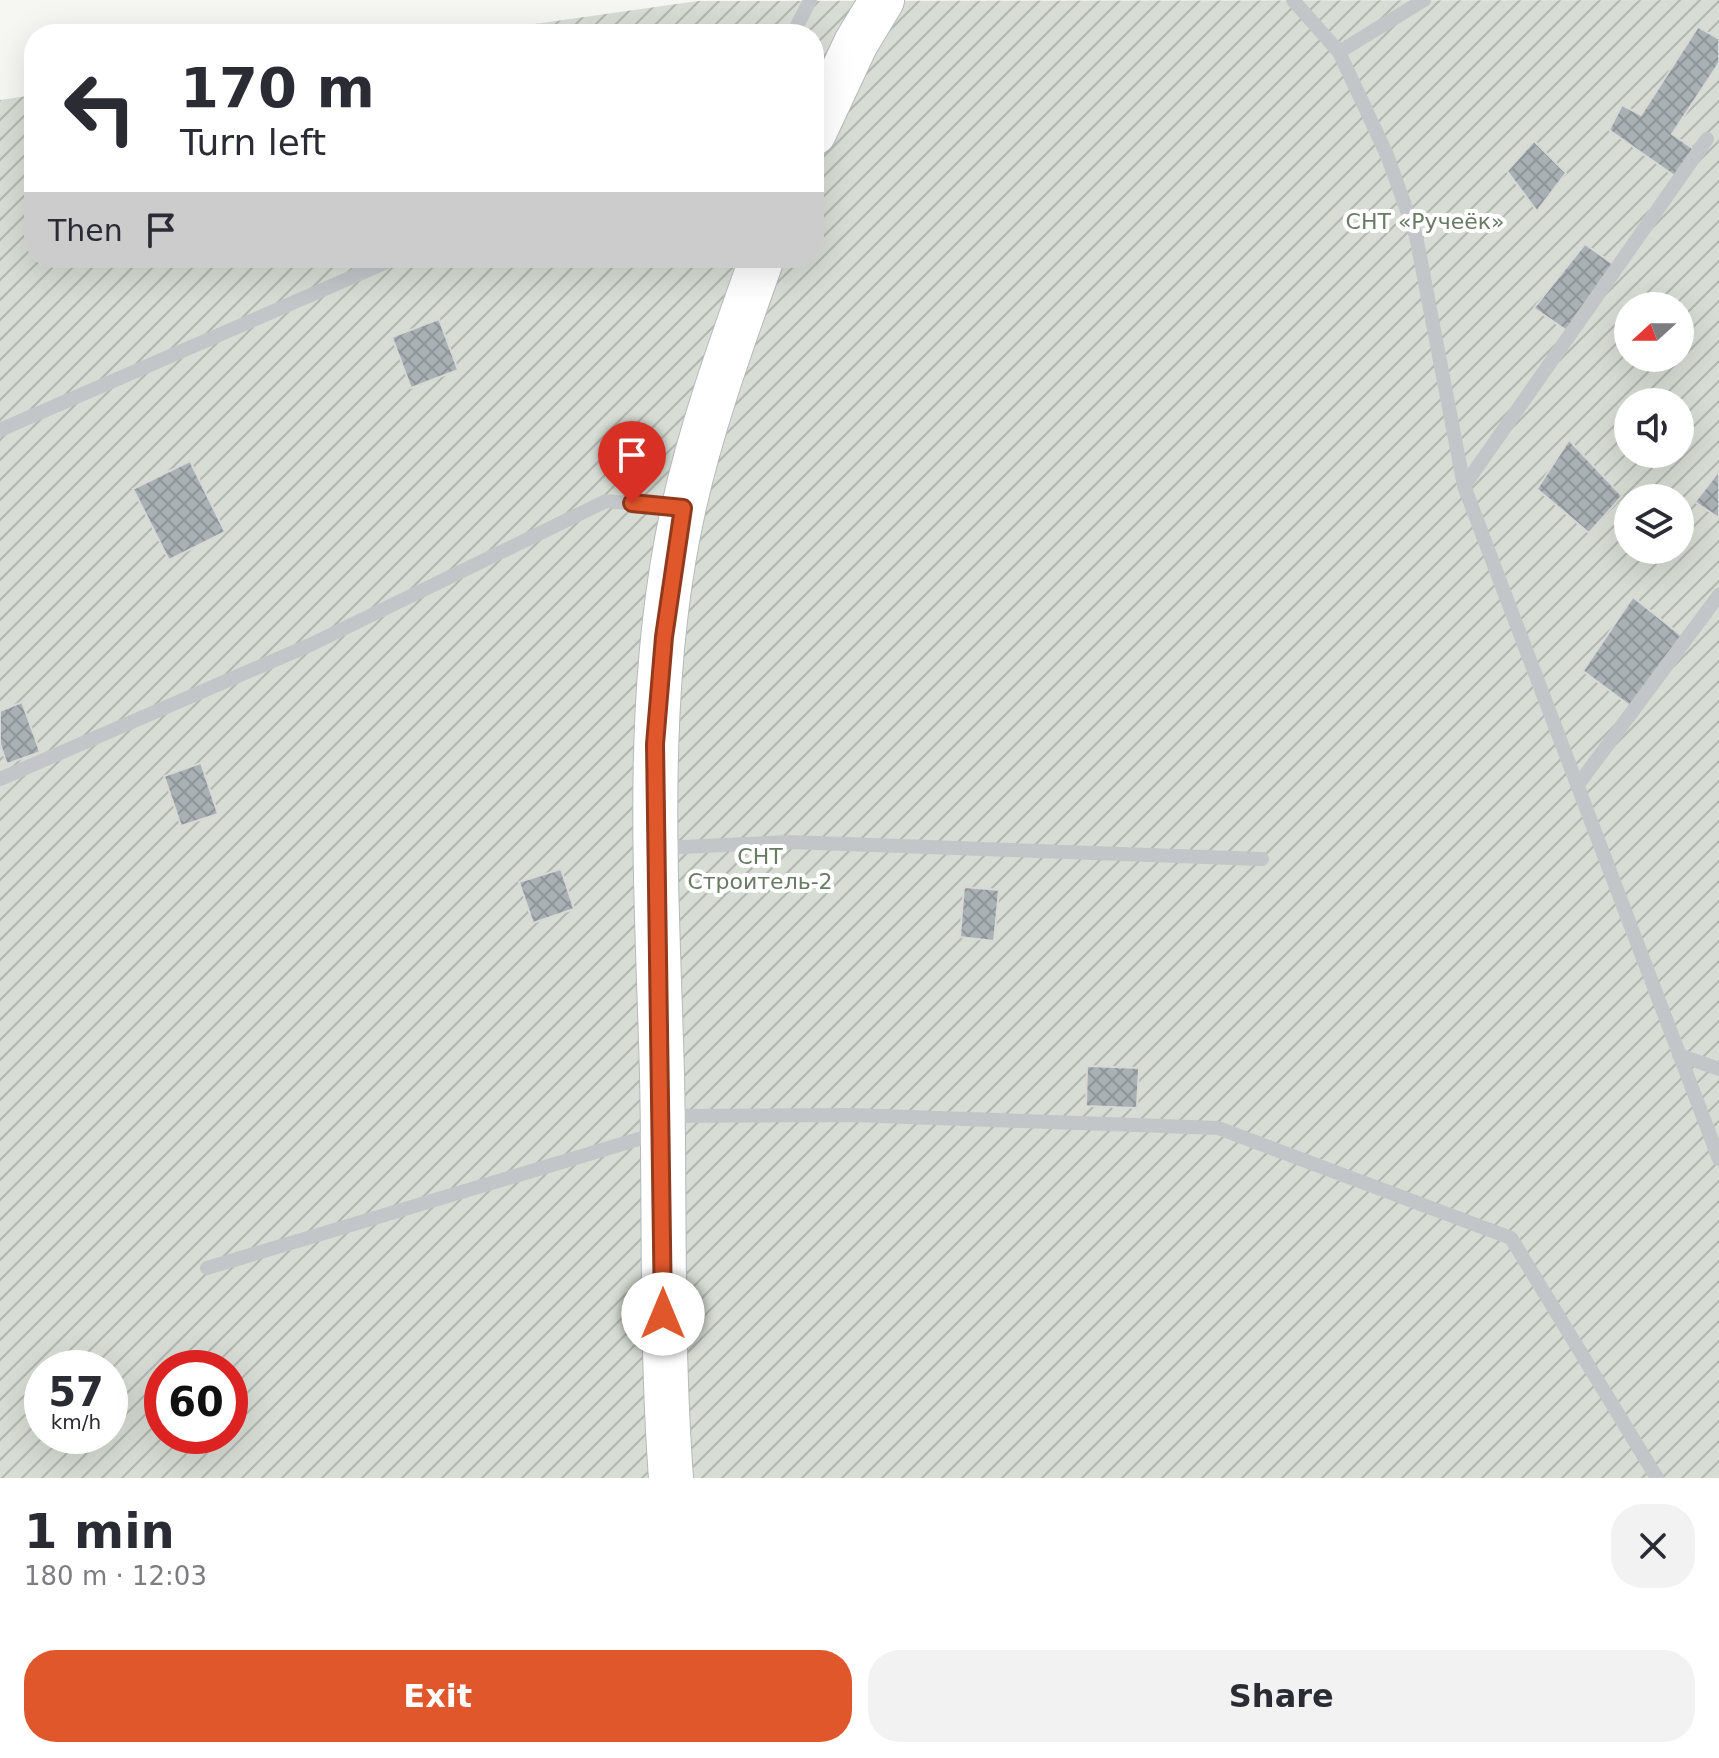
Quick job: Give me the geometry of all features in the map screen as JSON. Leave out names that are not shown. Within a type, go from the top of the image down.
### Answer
[{"type":"main road","points":[[824,112],[856,43],[882,0]]},
{"type":"main road","points":[[671,1478],[663,1375],[663,1124],[655,744],[664,637],[683,508],[711,402],[758,268]]},
{"type":"lane","points":[[798,24],[810,0]]},
{"type":"lane","points":[[1293,0],[1339,52],[1387,155],[1416,236],[1464,486],[1719,1159]]},
{"type":"lane","points":[[1339,52],[1424,0]]},
{"type":"lane","points":[[1464,486],[1707,139]]},
{"type":"lane","points":[[0,430],[373,268]]},
{"type":"lane","points":[[0,779],[312,644],[606,501],[683,508]]},
{"type":"lane","points":[[1577,786],[1719,595]]},
{"type":"lane","points":[[656,849],[789,842],[1262,859]]},
{"type":"lane","points":[[1679,1055],[1719,1069]]},
{"type":"lane","points":[[207,1268],[663,1124],[853,1115],[1218,1128],[1511,1238],[1657,1478]]},
{"type":"green space","name":"СНТ Строитель-2","points":[[1719,0],[1719,1478],[0,1478],[0,100],[24,96],[24,268],[824,268],[824,24],[534,24],[698,1]]},
{"type":"building","points":[[1698,27],[1719,39],[1719,63],[1672,134],[1698,152],[1679,179],[1609,130],[1622,105],[1641,115]]},
{"type":"building","points":[[1534,141],[1566,173],[1537,211],[1507,171]]},
{"type":"building","points":[[1585,244],[1617,267],[1570,333],[1534,308]]},
{"type":"building","points":[[439,319],[458,370],[411,388],[392,337]]},
{"type":"building","points":[[1569,440],[1614,488],[1614,505],[1589,533],[1537,489]]},
{"type":"building","points":[[190,461],[225,532],[169,560],[133,489]]},
{"type":"building","points":[[1719,471],[1719,518],[1695,502]]},
{"type":"building","points":[[1633,597],[1683,637],[1633,708],[1583,671]]},
{"type":"building","points":[[22,702],[40,752],[7,764],[0,744],[0,711]]},
{"type":"building","points":[[201,763],[218,814],[181,826],[164,776]]},
{"type":"building","points":[[561,869],[574,909],[533,923],[519,882]]},
{"type":"building","points":[[964,887],[999,890],[994,941],[960,937]]},
{"type":"building","points":[[1087,1066],[1139,1068],[1137,1108],[1086,1106]]},
{"type":"route","points":[[632,503],[683,508],[664,637],[655,744],[663,1116],[663,1314]]},
{"type":"park label","name":"СНТ «Ручеёк»","points":[[1425,221]]}]
